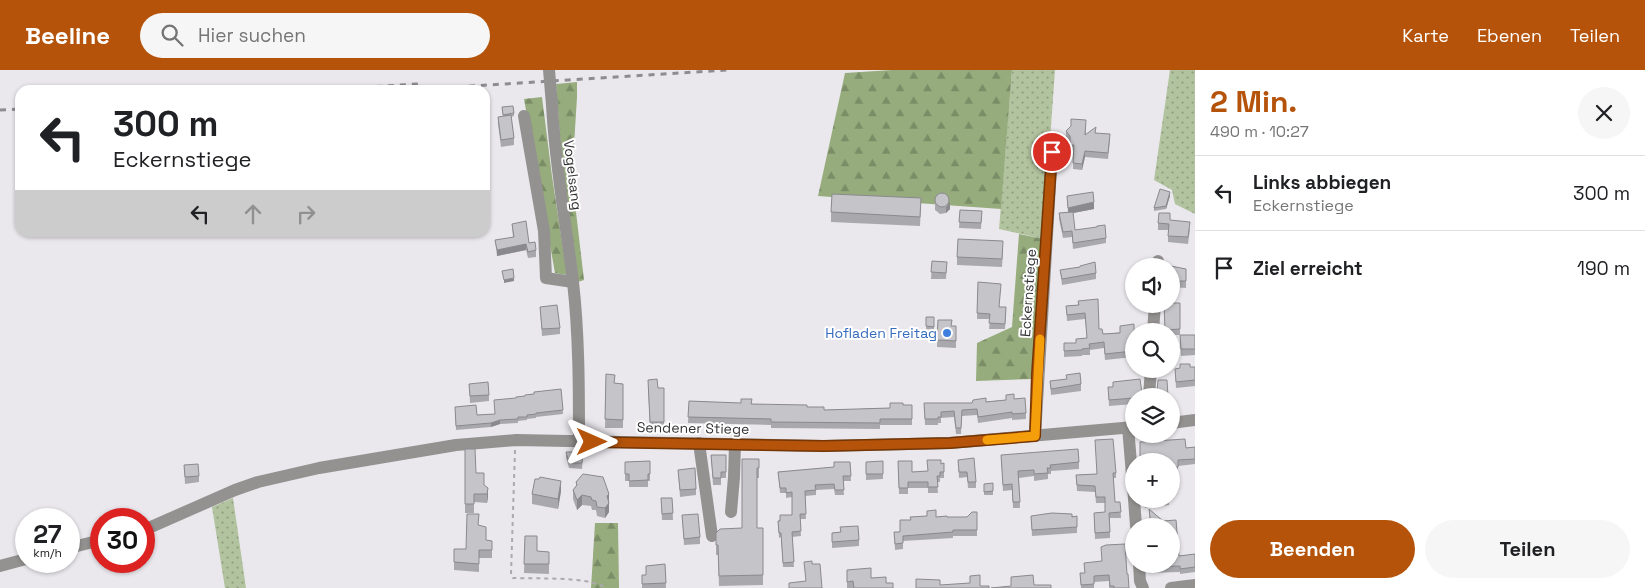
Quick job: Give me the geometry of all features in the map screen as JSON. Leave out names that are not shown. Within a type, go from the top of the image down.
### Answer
[{"type":"street","name":"Vogelsang","points":[[549,70],[558,176],[573,282],[579,350],[579,441]]},
{"type":"street","points":[[524,116],[544,231],[546,278],[573,282]]},
{"type":"street","name":"Eckernstiege","points":[[1035,436],[1037,374],[1052,152]]},
{"type":"street","points":[[1180,422],[1195,420]]},
{"type":"street","name":"Sendener Stiege","points":[[155,525],[235,490],[285,475],[452,446],[516,440],[824,446],[950,443],[1125,428]]},
{"type":"street","points":[[699,443],[712,536]]},
{"type":"street","points":[[731,512],[734,444]]},
{"type":"street","points":[[0,566],[15,561]]},
{"type":"street","points":[[1140,573],[1143,588]]},
{"type":"street","points":[[1171,588],[1195,585]]},
{"type":"path","points":[[516,440],[511,574],[514,578],[584,581],[600,584],[606,588]]},
{"type":"green space","points":[[892,70],[1012,70],[1001,209],[818,196],[845,73]]},
{"type":"green space","points":[[1012,70],[1055,70],[1043,239],[999,229]]},
{"type":"green space","points":[[1170,70],[1195,70],[1195,214],[1175,204],[1172,190],[1154,180]]},
{"type":"green space","points":[[577,82],[572,178],[584,280],[578,282],[563,175],[556,84]]},
{"type":"green space","points":[[542,97],[567,275],[555,273],[524,99]]},
{"type":"green space","points":[[1019,234],[1043,239],[1032,379],[976,381],[977,343],[1012,327]]},
{"type":"green space","points":[[233,498],[246,588],[225,588],[212,507]]},
{"type":"green space","points":[[595,523],[618,523],[619,588],[591,588]]},
{"type":"building","points":[[513,106],[514,113],[503,115],[502,107]]},
{"type":"building","points":[[511,115],[514,138],[501,140],[498,117]]},
{"type":"building","points":[[1071,119],[1086,120],[1085,135],[1096,127],[1095,133],[1110,134],[1108,153],[1085,151],[1082,164],[1073,163],[1074,145],[1070,145],[1070,136],[1066,131],[1071,126]]},
{"type":"building","points":[[1160,189],[1170,192],[1166,206],[1154,208]]},
{"type":"building","points":[[1093,192],[1094,202],[1068,208],[1067,196]]},
{"type":"building","points":[[939,193],[945,193],[949,200],[945,207],[939,207],[935,203],[935,197]]},
{"type":"building","points":[[832,194],[921,198],[920,217],[831,212]]},
{"type":"building","points":[[960,210],[982,211],[981,223],[959,222]]},
{"type":"building","points":[[1073,212],[1075,230],[1105,225],[1106,238],[1073,243],[1072,231],[1063,232],[1059,213]]},
{"type":"building","points":[[1159,213],[1170,213],[1170,220],[1190,222],[1188,237],[1168,236],[1169,224],[1158,223]]},
{"type":"building","points":[[526,221],[529,243],[535,242],[536,250],[528,252],[526,244],[497,250],[495,240],[514,237],[512,224]]},
{"type":"building","points":[[958,239],[1003,241],[1002,259],[957,257]]},
{"type":"building","points":[[932,261],[947,262],[946,273],[931,272]]},
{"type":"building","points":[[1095,262],[1096,273],[1062,279],[1060,270],[1080,267]]},
{"type":"building","points":[[1180,268],[1186,269],[1186,281],[1180,281]]},
{"type":"building","points":[[513,269],[514,278],[504,280],[502,271]]},
{"type":"building","points":[[978,282],[1001,284],[999,307],[1006,307],[1005,324],[989,323],[990,314],[977,313]]},
{"type":"building","points":[[1098,299],[1099,329],[1102,329],[1103,334],[1120,333],[1120,326],[1125,325],[1125,352],[1105,354],[1104,342],[1089,344],[1090,348],[1082,350],[1064,351],[1064,343],[1076,343],[1076,339],[1087,338],[1085,313],[1067,315],[1066,306],[1079,305],[1078,301]]},
{"type":"building","points":[[557,305],[560,328],[542,329],[540,307]]},
{"type":"building","points":[[1164,313],[1180,313],[1180,323],[1165,323]]},
{"type":"building","points":[[926,317],[934,317],[934,327],[926,326]]},
{"type":"building","points":[[938,320],[952,320],[951,326],[956,326],[956,341],[937,340]]},
{"type":"building","points":[[1180,335],[1195,335],[1195,349],[1181,349]]},
{"type":"building","points":[[1180,364],[1190,364],[1190,367],[1195,367],[1195,380],[1176,382],[1176,378],[1180,378]]},
{"type":"building","points":[[1080,373],[1081,384],[1051,389],[1050,381],[1067,379],[1066,375]]},
{"type":"building","points":[[606,374],[615,375],[614,383],[623,384],[623,420],[605,419]]},
{"type":"building","points":[[657,379],[658,388],[664,388],[664,422],[650,422],[648,380]]},
{"type":"building","points":[[1140,379],[1141,388],[1125,388],[1125,399],[1109,400],[1108,387],[1113,387],[1113,382]]},
{"type":"building","points":[[1158,380],[1167,380],[1168,388],[1157,388]]},
{"type":"building","points":[[488,382],[489,395],[470,396],[469,384]]},
{"type":"building","points":[[561,389],[563,410],[536,413],[527,415],[527,417],[518,417],[518,419],[456,426],[455,407],[476,405],[477,415],[495,414],[494,400],[516,398],[534,394],[534,392]]},
{"type":"building","points":[[1014,394],[1014,399],[1025,398],[1026,413],[1012,414],[1012,412],[978,417],[977,409],[962,410],[961,428],[956,428],[954,411],[941,412],[941,417],[938,417],[938,419],[925,419],[924,403],[972,403],[973,400],[986,398],[986,402],[1006,400],[1006,395]]},
{"type":"building","points":[[741,399],[752,399],[751,404],[807,405],[807,407],[824,407],[824,410],[890,408],[890,403],[903,403],[903,405],[912,405],[912,419],[880,419],[880,423],[771,422],[771,419],[688,417],[689,401],[741,403]]},
{"type":"building","points":[[1113,439],[1116,473],[1113,473],[1115,502],[1120,502],[1121,512],[1109,513],[1110,532],[1095,533],[1094,513],[1105,512],[1105,497],[1096,497],[1095,486],[1077,485],[1076,475],[1097,474],[1095,440]]},
{"type":"building","points":[[1180,439],[1185,439],[1186,448],[1195,447],[1195,459],[1180,460],[1180,453],[1140,453],[1140,443],[1180,443]]},
{"type":"building","points":[[465,449],[475,449],[476,473],[484,473],[484,485],[488,488],[487,494],[474,494],[474,504],[465,504]]},
{"type":"building","points":[[1078,449],[1079,462],[1050,465],[1051,468],[1047,468],[1048,473],[1034,474],[1034,470],[1018,471],[1020,502],[1013,502],[1012,484],[1003,485],[1001,455]]},
{"type":"building","points":[[566,452],[583,452],[582,463],[569,463]]},
{"type":"building","points":[[711,455],[726,455],[726,472],[721,472],[721,478],[713,478]]},
{"type":"building","points":[[974,458],[976,482],[968,482],[967,472],[959,472],[958,460]]},
{"type":"building","points":[[742,459],[759,459],[759,468],[757,468],[757,528],[763,528],[763,575],[719,576],[716,533],[720,529],[742,528]]},
{"type":"building","points":[[927,460],[941,460],[941,464],[944,463],[944,472],[940,472],[940,476],[937,476],[938,487],[928,487],[928,482],[908,482],[908,488],[899,488],[898,461],[912,461],[912,472],[928,471]]},
{"type":"building","points":[[650,461],[648,480],[629,481],[629,474],[625,474],[625,462]]},
{"type":"building","points":[[883,461],[883,474],[866,474],[866,462]]},
{"type":"building","points":[[834,462],[850,462],[851,476],[843,476],[844,490],[835,490],[834,484],[815,485],[816,490],[805,491],[806,514],[800,514],[801,531],[792,532],[794,562],[783,563],[781,533],[779,533],[778,521],[780,521],[780,515],[792,515],[792,492],[786,493],[786,488],[780,488],[778,472],[834,467]]},
{"type":"building","points":[[198,464],[199,476],[185,477],[184,465]]},
{"type":"building","points":[[695,468],[696,489],[680,490],[678,470]]},
{"type":"building","points":[[583,474],[603,477],[609,494],[607,496],[609,503],[605,508],[597,507],[596,501],[592,500],[591,497],[582,495],[577,500],[573,490],[577,485],[576,482]]},
{"type":"building","points":[[540,477],[561,481],[558,499],[532,494],[535,479]]},
{"type":"building","points":[[993,483],[993,491],[984,492],[984,484]]},
{"type":"building","points":[[661,498],[672,498],[673,513],[662,514]]},
{"type":"building","points":[[1149,509],[1160,518],[1150,518]]},
{"type":"building","points":[[936,510],[936,517],[967,517],[972,512],[977,512],[977,530],[953,530],[953,532],[903,536],[903,543],[895,544],[894,532],[900,532],[900,520],[911,520],[910,517],[927,516],[927,511]]},
{"type":"building","points":[[1052,513],[1072,514],[1072,517],[1077,516],[1077,527],[1032,530],[1031,516]]},
{"type":"building","points":[[467,514],[479,514],[478,525],[486,527],[486,540],[492,541],[492,550],[479,550],[479,564],[454,562],[454,549],[466,549]]},
{"type":"building","points":[[698,514],[700,537],[684,539],[682,515]]},
{"type":"building","points":[[858,526],[859,540],[832,542],[832,533],[841,532],[840,527]]},
{"type":"building","points":[[525,536],[537,536],[537,551],[549,552],[549,564],[524,564]]},
{"type":"building","points":[[1125,544],[1125,573],[1128,574],[1129,588],[1114,588],[1114,586],[1110,586],[1109,575],[1094,576],[1094,584],[1081,585],[1080,573],[1085,573],[1084,563],[1102,561],[1101,547]]},
{"type":"building","points":[[1195,554],[1195,567],[1180,569],[1180,556]]},
{"type":"building","points":[[812,561],[812,564],[820,564],[822,588],[789,588],[789,583],[806,581],[804,562]]},
{"type":"building","points":[[665,564],[666,583],[642,584],[642,575],[646,575],[646,566]]},
{"type":"building","points":[[871,568],[871,578],[886,577],[886,583],[893,583],[893,588],[854,588],[853,581],[847,582],[847,570]]},
{"type":"building","points":[[980,575],[980,586],[989,586],[989,588],[916,588],[916,579],[940,580],[940,585],[970,583],[970,576]]},
{"type":"building","points":[[1033,575],[1034,585],[1051,585],[1051,588],[991,588],[1011,586],[1011,577]]},
{"type":"railway","points":[[488,85],[727,70]]},
{"type":"railway","points":[[401,85],[418,84]]},
{"type":"railway","points":[[0,110],[15,109]]},
{"type":"slow traffic","points":[[987,440],[1035,436],[1040,339]]},
{"type":"place","name":"Hofladen Freitag","points":[[947,333]]},
{"type":"route","points":[[592,442],[824,446],[950,443],[1035,436],[1037,374],[1052,152]]}]
